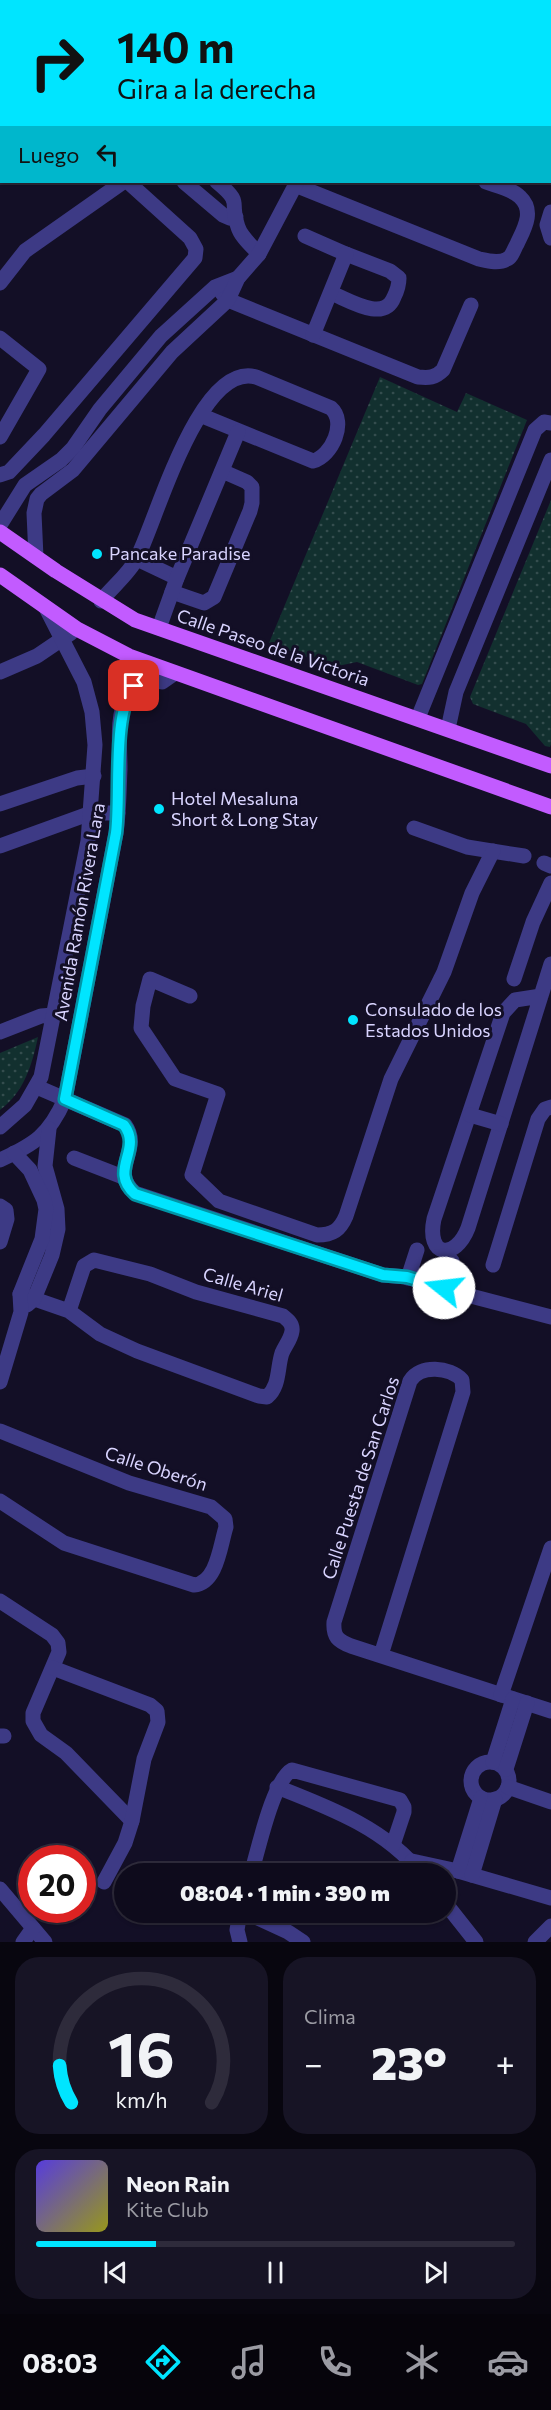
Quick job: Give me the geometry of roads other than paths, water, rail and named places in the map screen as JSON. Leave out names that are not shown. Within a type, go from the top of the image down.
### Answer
[{"type":"main road","name":"Calle Paseo de la Victoria","points":[[0,532],[101,600],[135,620],[551,766]]},
{"type":"main road","points":[[0,575],[77,629],[129,656],[551,807]]},
{"type":"street","points":[[0,283],[25,251],[122,183]]},
{"type":"street","points":[[0,476],[9,472],[44,435],[195,258],[196,249],[190,238],[129,183]]},
{"type":"street","points":[[185,183],[223,215],[230,218],[236,217]]},
{"type":"street","points":[[218,183],[230,192],[236,201],[238,229],[259,254]]},
{"type":"street","points":[[36,557],[34,513],[41,494],[73,470],[172,352],[228,300],[238,278],[259,254],[296,183],[479,259],[497,262],[511,256],[528,216],[519,195],[489,183]]},
{"type":"street","points":[[551,212],[547,225],[551,238]]},
{"type":"street","points":[[305,236],[390,271],[399,278],[399,285],[388,308],[369,308],[331,293]]},
{"type":"street","points":[[313,335],[346,254]]},
{"type":"street","points":[[0,525],[25,484],[61,460],[73,448],[100,409],[161,336],[215,287],[238,278]]},
{"type":"street","points":[[215,287],[228,300],[418,376],[429,378],[437,376],[443,370],[471,305]]},
{"type":"street","points":[[0,338],[39,369],[0,436]]},
{"type":"street","points":[[101,600],[137,560],[176,462],[200,415],[210,401],[234,378],[247,374],[331,408],[338,417],[337,431],[329,449],[324,457],[313,461],[200,415]]},
{"type":"street","points":[[418,718],[535,430],[544,422],[551,423]]},
{"type":"street","points":[[159,628],[238,432]]},
{"type":"street","points":[[448,729],[456,692],[551,460]]},
{"type":"street","points":[[137,560],[204,603],[214,597],[252,503],[252,487],[247,482],[222,471]]},
{"type":"street","points":[[478,571],[502,580]]},
{"type":"street","name":"Avenida Ramón Rivera Lara","points":[[0,1127],[25,1105],[37,1087],[45,1064],[92,813],[95,745],[92,712],[84,682],[46,608]]},
{"type":"street","points":[[0,672],[38,656],[77,629]]},
{"type":"street","name":"Avenida Ramón Rivera Lara","points":[[7,1157],[49,1129],[65,1099],[118,813],[120,730],[127,696],[141,681],[162,682],[175,673]]},
{"type":"street","points":[[0,804],[77,778],[94,776]]},
{"type":"street","points":[[0,846],[92,813],[118,813]]},
{"type":"street","points":[[414,828],[467,847],[524,856]]},
{"type":"street","points":[[190,996],[150,980],[143,1006],[141,1028],[175,1079],[218,1094],[192,1175],[219,1201],[317,1235],[337,1231],[346,1216],[391,1079],[444,972],[472,893],[493,851]]},
{"type":"street","points":[[514,979],[533,922],[551,883]]},
{"type":"street","points":[[541,996],[515,1000],[506,1009],[432,1229],[431,1236],[435,1245],[445,1250],[457,1247],[465,1238],[501,1124],[541,996],[551,964]]},
{"type":"street","points":[[0,1032],[41,1016],[54,1015]]},
{"type":"street","points":[[37,1087],[124,1125],[130,1132],[131,1142],[123,1177],[126,1185],[135,1194],[383,1275],[408,1278],[551,1317]]},
{"type":"street","points":[[493,1265],[538,1119],[544,1109],[551,1107]]},
{"type":"street","points":[[470,1115],[501,1124]]},
{"type":"street","points":[[27,1296],[52,1255],[58,1229],[57,1209],[45,1166],[49,1129]]},
{"type":"street","points":[[0,1383],[27,1296],[42,1239],[46,1209],[30,1170],[7,1157]]},
{"type":"street","points":[[74,1158],[123,1177]]},
{"type":"street","points":[[0,1206],[6,1210],[7,1219],[0,1242]]},
{"type":"street","points":[[408,1278],[417,1250]]},
{"type":"street","name":"Calle Ariel","points":[[27,1296],[69,1311],[100,1334],[137,1351],[259,1396],[267,1397],[272,1393],[281,1356],[292,1331],[291,1324],[283,1316],[196,1292],[150,1274],[94,1260],[84,1266],[69,1311]]},
{"type":"street","points":[[444,1288],[452,1262]]},
{"type":"street","name":"Calle Puesta de San Carlos","points":[[426,1369],[453,1373],[462,1380],[464,1392],[381,1655],[339,1641],[334,1634],[334,1622],[410,1381],[416,1372],[426,1369]]},
{"type":"street","name":"Calle Oberón","points":[[0,1431],[129,1483],[211,1508],[225,1519],[226,1527],[210,1576],[201,1584],[194,1585],[64,1543],[0,1501]]},
{"type":"street","points":[[499,1765],[551,1548]]},
{"type":"street","points":[[0,1601],[56,1639],[59,1652],[33,1713],[36,1727],[42,1735],[66,1753],[132,1821]]},
{"type":"street","points":[[381,1655],[551,1711]]},
{"type":"street","points":[[53,1668],[150,1705],[157,1711],[158,1722],[144,1759],[126,1843],[104,1882]]},
{"type":"street","points":[[484,1762],[499,1765],[508,1775],[508,1787],[505,1792],[488,1798],[471,1786],[471,1774],[478,1765],[484,1762]]},
{"type":"street","points":[[254,1863],[277,1787],[288,1771],[296,1770],[400,1800],[404,1812],[393,1845]]},
{"type":"street","points":[[277,1787],[337,1812],[393,1845],[413,1863]]},
{"type":"street","points":[[508,1787],[551,1802]]},
{"type":"street","points":[[465,1873],[488,1798]]},
{"type":"street","points":[[456,1872],[551,1898]]},
{"type":"street","points":[[0,1889],[45,1942]]},
{"type":"street","points":[[456,1917],[476,1942]]},
{"type":"street","points":[[271,1923],[303,1942]]},
{"type":"street","points":[[536,1942],[551,1926]]},
{"type":"street","points":[[23,1942],[33,1928]]},
{"type":"place","name":"Pancake Paradise","points":[[97,554]]},
{"type":"place","name":"Hotel Mesaluna Short & Long Stay","points":[[159,809]]},
{"type":"place","name":"Consulado de los Estados Unidos","points":[[353,1020]]}]
